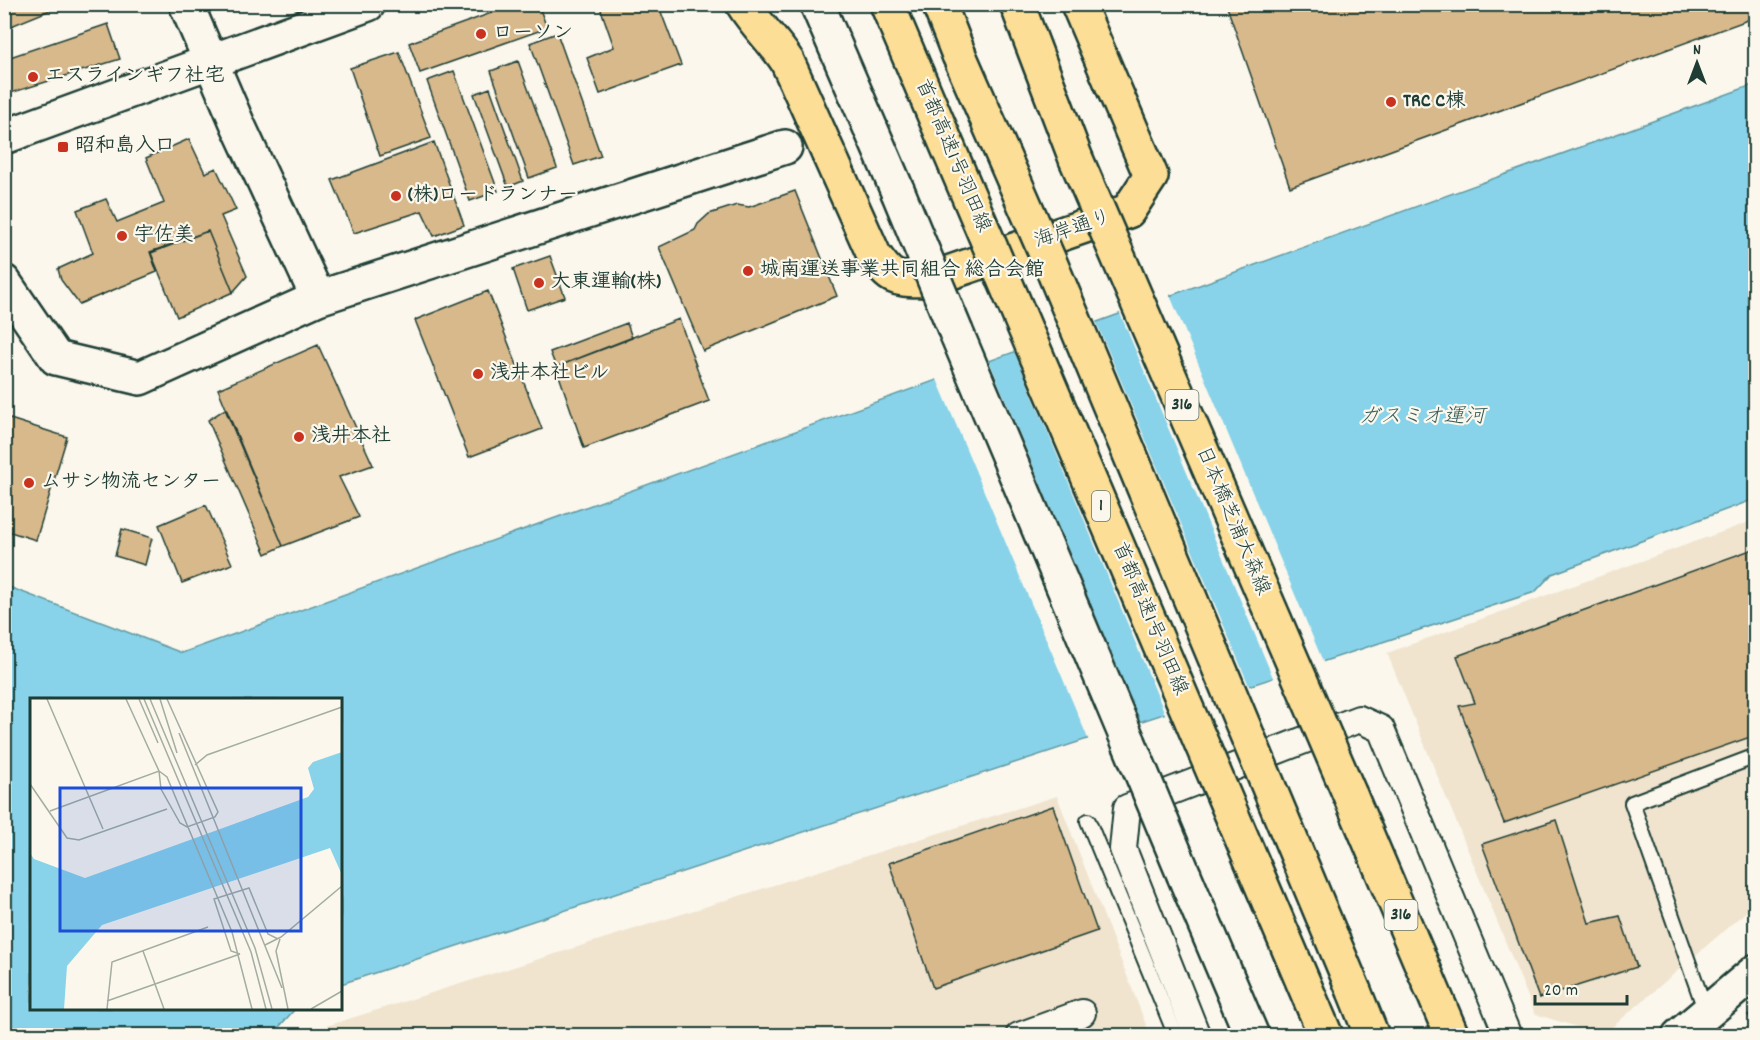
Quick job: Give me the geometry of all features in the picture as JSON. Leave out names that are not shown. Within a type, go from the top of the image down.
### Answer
[{"type":"main road","name":"海岸通り","points":[[743,4],[787,61],[874,255],[887,273],[901,279],[928,280],[1128,211],[1151,176],[1078,4]]},
{"type":"main road","name":"首都高速1号羽田線","points":[[887,4],[1320,1022]]},
{"type":"main road","points":[[939,4],[1051,265],[1372,1035]]},
{"type":"main road","name":"日本橋芝浦大森線","points":[[1017,4],[1076,159],[1452,1035]]},
{"type":"street","points":[[186,4],[318,298]]},
{"type":"street","points":[[4,137],[368,4]]},
{"type":"street","points":[[817,4],[1252,1035]]},
{"type":"street","points":[[4,282],[56,358],[140,378],[318,298],[784,147]]},
{"type":"street","points":[[1197,1035],[1124,849],[1127,808],[1359,719],[1381,729],[1508,1035]]},
{"type":"street","points":[[1678,1035],[1707,1014],[1755,971]]},
{"type":"street","points":[[1019,1035],[1082,1013]]},
{"type":"lane","points":[[1707,1014],[1632,803],[1755,756]]},
{"type":"lane","points":[[1088,821],[1176,1035]]},
{"type":"shaded area","points":[[1755,520],[1755,904],[1603,1035],[1535,1014],[1387,653]]},
{"type":"shaded area","points":[[1057,796],[1150,1035],[315,1036],[323,1027]]},
{"type":"water","name":"ガスミオ運河","points":[[1755,84],[1755,499],[1552,574],[1535,592],[342,984],[342,698],[30,698],[30,1010],[294,1010],[272,1035],[5,1035],[4,585],[182,653]]},
{"type":"pier","points":[[1169,293],[1324,664],[1274,680],[1119,311]]},
{"type":"pier","points":[[1095,319],[1250,688],[1166,716],[1013,349]]},
{"type":"pier","points":[[988,358],[1141,724],[1089,741],[936,377]]},
{"type":"building","points":[[4,4],[65,4],[4,29]]},
{"type":"building","points":[[516,4],[538,4],[547,28],[420,73],[409,43]]},
{"type":"building","points":[[599,4],[658,4],[681,65],[600,94],[587,58],[614,47]]},
{"type":"building","name":"TRC C棟","points":[[1226,4],[1756,4],[1756,17],[1290,187]]},
{"type":"building","name":"エスラインギフ社宅","points":[[108,24],[120,59],[4,95],[4,59]]},
{"type":"building","points":[[557,33],[601,156],[574,165],[530,43]]},
{"type":"building","points":[[399,52],[431,138],[380,156],[350,68]]},
{"type":"building","points":[[518,61],[557,168],[529,178],[491,71]]},
{"type":"building","points":[[454,71],[498,191],[470,201],[427,81]]},
{"type":"building","points":[[490,88],[523,181],[508,187],[474,94]]},
{"type":"building","points":[[189,139],[205,173],[216,168],[236,210],[221,216],[247,276],[233,292],[208,231],[150,252],[157,272],[79,304],[61,280],[58,269],[93,253],[77,210],[106,199],[117,222],[164,203],[146,158]]},
{"type":"building","name":"(株)ロードランナー","points":[[434,142],[464,225],[434,236],[422,211],[354,233],[332,180]]},
{"type":"building","name":"城南運送事業共同組合 総合会館","points":[[795,191],[837,296],[703,351],[659,247],[695,230],[709,214],[737,205],[749,207]]},
{"type":"building","points":[[208,231],[233,292],[177,317],[151,253]]},
{"type":"building","name":"大東運輸(株)","points":[[550,256],[565,297],[527,310],[513,269]]},
{"type":"building","name":"浅井本社ビル","points":[[488,291],[542,429],[469,457],[415,320]]},
{"type":"building","points":[[679,319],[709,401],[584,448],[556,367]]},
{"type":"building","points":[[627,323],[632,338],[556,367],[550,352]]},
{"type":"building","name":"浅井本社","points":[[318,345],[373,465],[339,477],[359,517],[283,546],[218,389]]},
{"type":"building","points":[[225,409],[283,546],[266,554],[208,420]]},
{"type":"building","name":"ムサシ物流センター","points":[[4,417],[67,437],[36,540],[4,530]]},
{"type":"building","points":[[206,505],[232,564],[182,583],[159,525]]},
{"type":"building","points":[[122,529],[152,538],[145,565],[115,556]]},
{"type":"building","points":[[1756,548],[1756,735],[1504,823],[1459,706],[1475,703],[1457,656]]},
{"type":"building","points":[[1053,806],[1097,931],[933,988],[889,863]]},
{"type":"building","points":[[1556,820],[1589,923],[1620,916],[1637,967],[1539,998],[1482,844]]},
{"type":"building","points":[[1756,1009],[1756,1022],[1754,1023],[1748,1015]]},
{"type":"place","name":"ローソン","points":[[481,34]]},
{"type":"place","name":"エスラインギフ社宅","points":[[33,77]]},
{"type":"place","name":"TRC C棟","points":[[1391,102]]},
{"type":"place","name":"昭和島入口","points":[[63,147]]},
{"type":"place","name":"(株)ロードランナー","points":[[396,196]]},
{"type":"place","name":"宇佐美","points":[[122,236]]},
{"type":"place","name":"城南運送事業共同組合 総合会館","points":[[748,271]]},
{"type":"place","name":"大東運輸(株)","points":[[539,283]]},
{"type":"place","name":"浅井本社ビル","points":[[478,374]]},
{"type":"place","name":"浅井本社","points":[[299,437]]},
{"type":"place","name":"ムサシ物流センター","points":[[29,483]]}]
